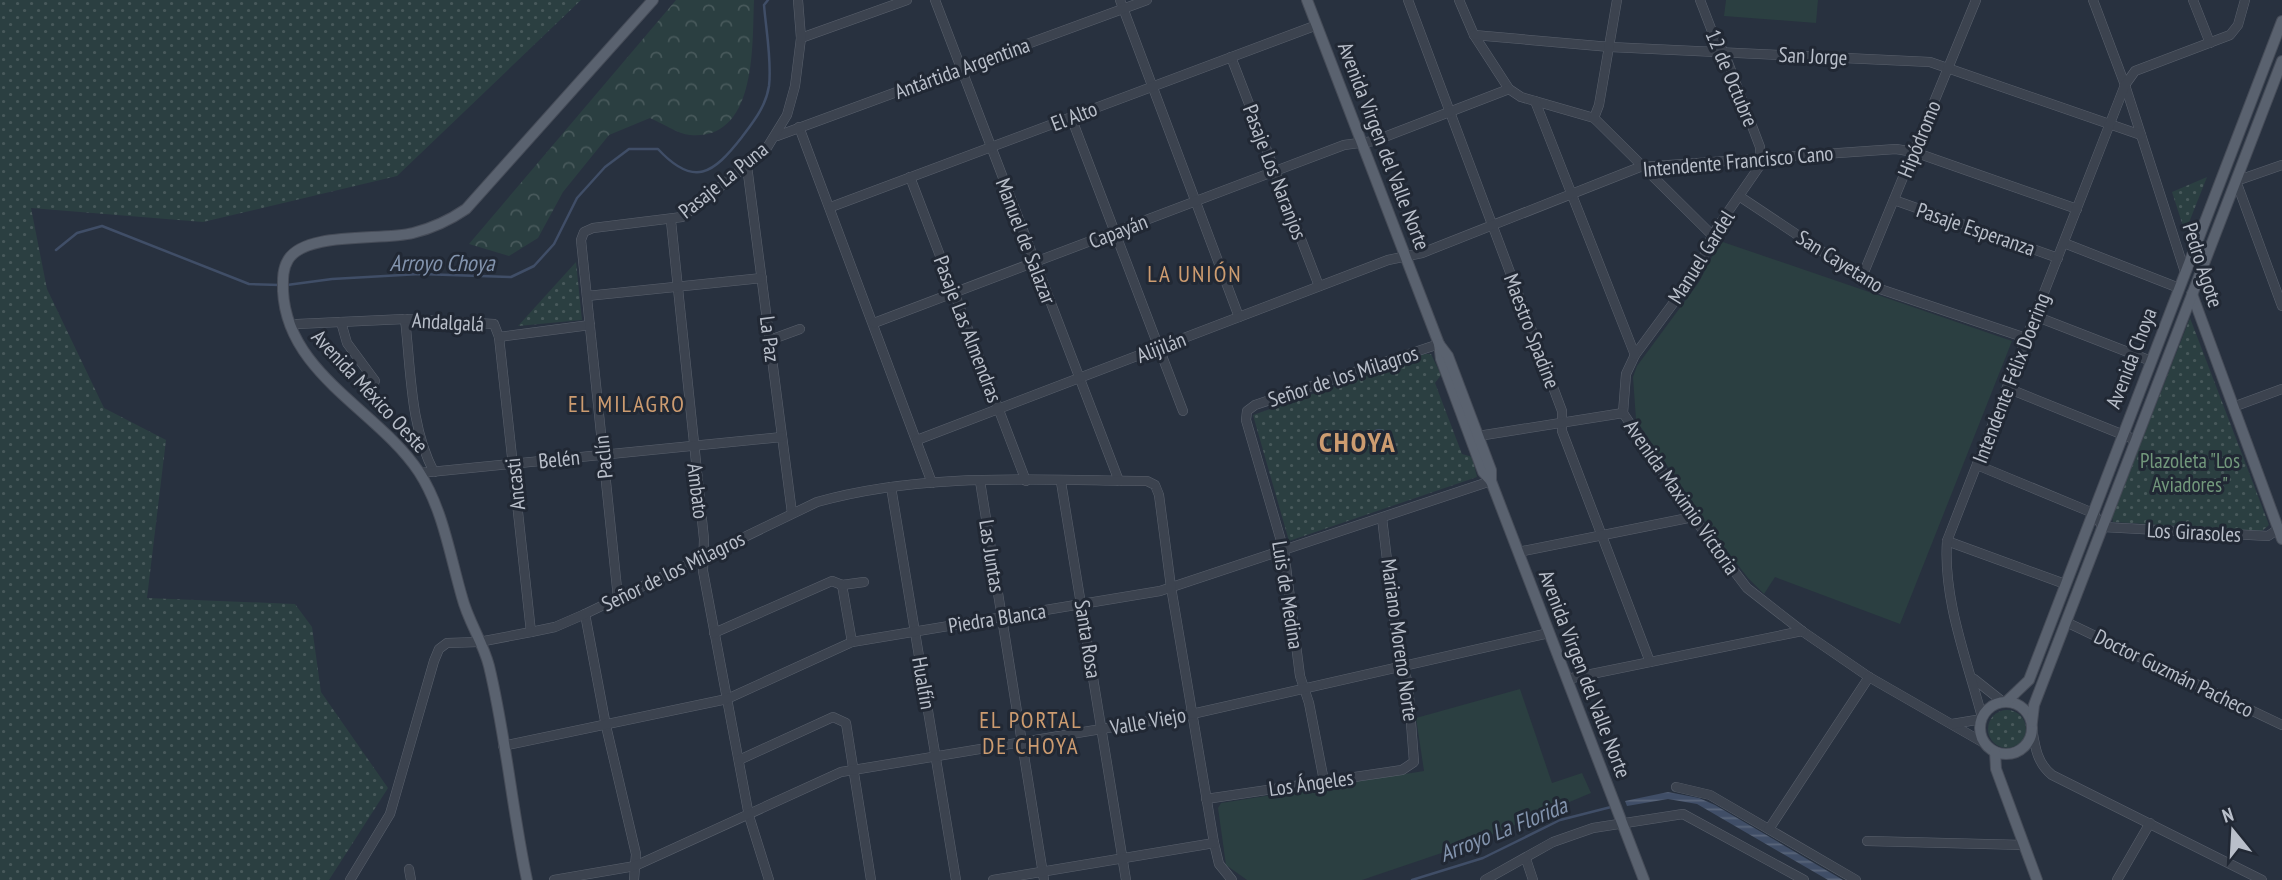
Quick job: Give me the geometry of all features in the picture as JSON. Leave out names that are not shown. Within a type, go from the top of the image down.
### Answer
[{"type":"main road","name":"Avenida México Oeste","points":[[527,880],[489,667],[466,614],[436,506],[420,473],[395,442],[309,359],[289,329],[282,276],[288,260],[309,245],[415,233],[450,220],[466,209],[653,0]]},
{"type":"main road","name":"Avenida Virgen del Valle Norte","points":[[1307,0],[1439,344],[1448,356],[1474,436],[1491,470],[1491,481],[1644,880]]},
{"type":"main road","name":"Avenida Choya","points":[[2004,702],[2029,680],[2282,21]]},
{"type":"main road","name":"Avenida Choya","points":[[2032,725],[2034,705],[2282,61]]},
{"type":"main road","name":"Pedro Agote","points":[[2185,272],[2281,532]]},
{"type":"main road","points":[[2004,702],[2022,708],[2032,725],[2023,748],[2010,754],[1995,752],[1984,743],[1980,731],[1982,718],[1991,707],[2004,702]]},
{"type":"main road","points":[[1995,752],[1996,769],[2037,880]]},
{"type":"street","points":[[777,136],[787,115],[795,86],[801,38],[798,0]]},
{"type":"street","points":[[801,38],[907,0]]},
{"type":"street","name":"Manuel de Salazar","points":[[935,0],[1119,481]]},
{"type":"street","name":"Antártida Argentina","points":[[777,136],[961,68],[1121,4],[1147,0]]},
{"type":"street","name":"Maestro Spadine","points":[[1408,0],[1562,411],[1562,431],[1650,663]]},
{"type":"street","points":[[1459,0],[1474,35],[1509,89],[1535,101],[1561,106],[1594,118],[1640,167],[1712,235]]},
{"type":"street","points":[[1594,118],[1600,105],[1617,0]]},
{"type":"street","name":"12 de Octubre","points":[[1700,0],[1715,39],[1724,52],[1760,147],[1761,157]]},
{"type":"street","name":"Hipódromo","points":[[1862,277],[1976,0]]},
{"type":"street","name":"Pedro Agote","points":[[2093,0],[2125,85],[2185,272]]},
{"type":"street","points":[[2193,0],[2210,43]]},
{"type":"street","points":[[2125,85],[2136,71],[2234,32],[2245,0]]},
{"type":"street","points":[[1121,4],[1239,317]]},
{"type":"street","name":"El Alto","points":[[831,207],[1317,25]]},
{"type":"street","name":"San Jorge","points":[[1474,35],[1610,47],[1930,62],[2141,135]]},
{"type":"street","name":"Pasaje Los Naranjos","points":[[1231,57],[1319,286]]},
{"type":"street","name":"Intendente Félix Doering","points":[[1982,718],[1952,606],[1946,560],[1947,541],[2125,85]]},
{"type":"street","name":"Capayán","points":[[874,323],[1344,145],[1362,143],[1509,89]]},
{"type":"street","points":[[1535,101],[1635,355]]},
{"type":"street","points":[[1071,117],[1183,411]]},
{"type":"street","points":[[799,127],[932,483]]},
{"type":"street","name":"Pasaje La Puna","points":[[584,232],[593,228],[671,221],[682,217],[747,166],[777,136]]},
{"type":"street","name":"Intendente Francisco Cano","points":[[1406,257],[1640,167],[1761,157],[1896,149],[1914,152],[2077,209]]},
{"type":"street","name":"Manuel Gardel","points":[[1635,355],[1700,267],[1712,235],[1760,164],[1761,157]]},
{"type":"street","points":[[2282,165],[2236,181],[2282,306]]},
{"type":"street","name":"La Paz","points":[[747,166],[792,513]]},
{"type":"street","name":"Pasaje Las Almendras","points":[[910,177],[1026,481]]},
{"type":"street","name":"San Cayetano","points":[[1739,196],[1877,288],[2026,338]]},
{"type":"street","name":"Pasaje Esperanza","points":[[1894,201],[2058,258]]},
{"type":"street","name":"Ambato","points":[[671,221],[704,556],[703,571],[748,816],[769,880]]},
{"type":"street","name":"Paclín","points":[[584,232],[581,240],[618,598]]},
{"type":"street","points":[[2064,243],[2179,288]]},
{"type":"street","name":"Alijilán","points":[[917,440],[1388,260],[1406,257]]},
{"type":"street","points":[[587,296],[762,278]]},
{"type":"street","points":[[2035,316],[2151,361]]},
{"type":"street","points":[[405,319],[418,429],[422,449],[434,472]]},
{"type":"street","name":"Andalgalá","points":[[297,324],[405,319],[494,324],[499,337],[590,326]]},
{"type":"street","points":[[341,322],[347,343],[375,381]]},
{"type":"street","points":[[770,340],[800,329]]},
{"type":"street","name":"Ancasti","points":[[499,337],[531,632]]},
{"type":"street","name":"Señor de los Milagros","points":[[1247,411],[1255,405],[1439,344]]},
{"type":"street","name":"Avenida Maximio Victoria","points":[[1635,355],[1626,374],[1623,413],[1693,517],[1747,589],[1869,677],[1984,743]]},
{"type":"street","points":[[2007,388],[2136,440]]},
{"type":"street","points":[[2234,407],[2282,389]]},
{"type":"street","name":"Luis de Medina","points":[[1247,411],[1246,420],[1284,551],[1304,688],[1324,781]]},
{"type":"street","points":[[1474,436],[1623,413]]},
{"type":"street","name":"Belén","points":[[420,473],[782,436]]},
{"type":"street","points":[[1977,465],[2093,513],[2103,527]]},
{"type":"street","name":"Las Juntas","points":[[980,481],[1044,876]]},
{"type":"street","name":"Señor de los Milagros","points":[[350,880],[390,814],[422,697],[439,649],[447,643],[479,642],[555,626],[792,513],[842,495],[932,483],[1147,481],[1154,485],[1159,495],[1171,587]]},
{"type":"street","name":"Piedra Blanca","points":[[503,746],[727,699],[852,642],[1082,605],[1171,587],[1491,481]]},
{"type":"street","name":"Santa Rosa","points":[[1061,482],[1126,880]]},
{"type":"street","name":"Hualfín","points":[[891,487],[956,880]]},
{"type":"street","points":[[1518,552],[1693,517]]},
{"type":"street","name":"Mariano Moreno Norte","points":[[1382,518],[1409,696],[1414,762]]},
{"type":"street","name":"Los Girasoles","points":[[2103,527],[2268,536],[2281,532]]},
{"type":"street","points":[[1947,541],[2065,584]]},
{"type":"street","points":[[714,633],[832,581],[842,585],[864,582]]},
{"type":"street","points":[[842,585],[852,642]]},
{"type":"street","points":[[1171,587],[1214,844],[1219,864],[1232,880]]},
{"type":"street","points":[[585,614],[606,726],[636,854],[634,880]]},
{"type":"street","name":"Doctor Guzmán Pacheco","points":[[2066,622],[2282,725]]},
{"type":"street","points":[[1567,679],[1802,631]]},
{"type":"street","name":"Valle Viejo","points":[[554,880],[635,866],[853,769],[1192,714],[1549,633]]},
{"type":"street","points":[[1769,829],[1869,677]]},
{"type":"street","points":[[1973,678],[1984,691],[2004,702]]},
{"type":"street","points":[[738,760],[833,717],[839,717],[846,723],[871,880]]},
{"type":"street","points":[[1951,724],[1982,718]]},
{"type":"street","points":[[2032,725],[2040,761],[2052,775],[2257,879]]},
{"type":"street","name":"Los Ángeles","points":[[1206,799],[1402,770],[1414,762]]},
{"type":"street","points":[[1676,787],[1710,795],[1856,880]]},
{"type":"street","points":[[1485,880],[1553,842],[1620,817],[1682,814],[1804,880]]},
{"type":"street","points":[[2116,880],[2150,823]]},
{"type":"street","points":[[1867,841],[2024,845]]},
{"type":"street","points":[[993,880],[1044,876],[1214,844]]},
{"type":"street","points":[[1526,859],[1533,880]]},
{"type":"street","points":[[409,869],[411,880]]},
{"type":"green space","points":[[0,0],[581,0],[397,176],[203,222],[31,208],[47,289],[104,408],[166,440],[147,598],[295,604],[312,627],[321,692],[388,788],[329,880],[0,880]]},
{"type":"green space","points":[[676,0],[754,0],[753,40],[747,86],[740,106],[728,122],[712,133],[690,135],[650,118],[609,135],[563,192],[538,238],[509,256],[469,244]]},
{"type":"green space","points":[[1726,0],[1818,0],[1816,23],[1724,16]]},
{"type":"green space","points":[[2207,177],[2188,225],[2183,226],[2172,192]]},
{"type":"green space","points":[[1720,241],[2012,341],[1900,624],[1775,577],[1764,594],[1713,533],[1636,420],[1633,377],[1637,366],[1699,282]]},
{"type":"green space","points":[[576,262],[582,320],[518,326]]},
{"type":"green space","name":"Plazoleta \"Los Aviadores\"","points":[[2190,318],[2269,525],[2262,531],[2113,522],[2112,517]]},
{"type":"green space","points":[[1431,354],[1441,375],[1435,383],[1462,454],[1472,457],[1477,477],[1289,541],[1253,415]]},
{"type":"green space","points":[[1520,689],[1552,783],[1582,773],[1591,793],[1474,842],[1362,880],[1247,880],[1226,865],[1218,808],[1221,803],[1424,771],[1416,718]]},
{"type":"green space","points":[[2007,710],[2020,716],[2026,729],[2020,742],[2007,748],[1994,742],[1988,729],[1994,716]]},
{"type":"water","points":[[1376,429],[1382,429],[1387,437],[1385,443],[1376,445],[1371,440],[1371,434]]},
{"type":"water","points":[[1668,792],[1699,798],[1715,805],[1843,880],[1828,880],[1697,804],[1668,799],[1627,806],[1625,801]]},
{"type":"waterway","name":"Arroyo Choya","points":[[287,285],[332,279],[420,274],[511,277],[534,266],[554,244],[577,198],[605,167],[629,149],[658,149],[682,169],[693,172],[703,172],[712,167],[732,150],[759,113],[765,100],[770,76],[764,5],[768,0]]},
{"type":"waterway","name":"Arroyo Choya","points":[[56,250],[77,233],[102,226],[249,284],[280,285]]},
{"type":"waterway","name":"Arroyo La Florida","points":[[1412,880],[1483,858],[1560,820],[1611,807]]},
{"type":"district","name":"LA UNIÓN","points":[[1195,273]]},
{"type":"district","name":"EL MILAGRO","points":[[627,403]]},
{"type":"district","name":"CHOYA","points":[[1358,441]]},
{"type":"district","name":"EL PORTAL DE CHOYA","points":[[1031,732]]}]
